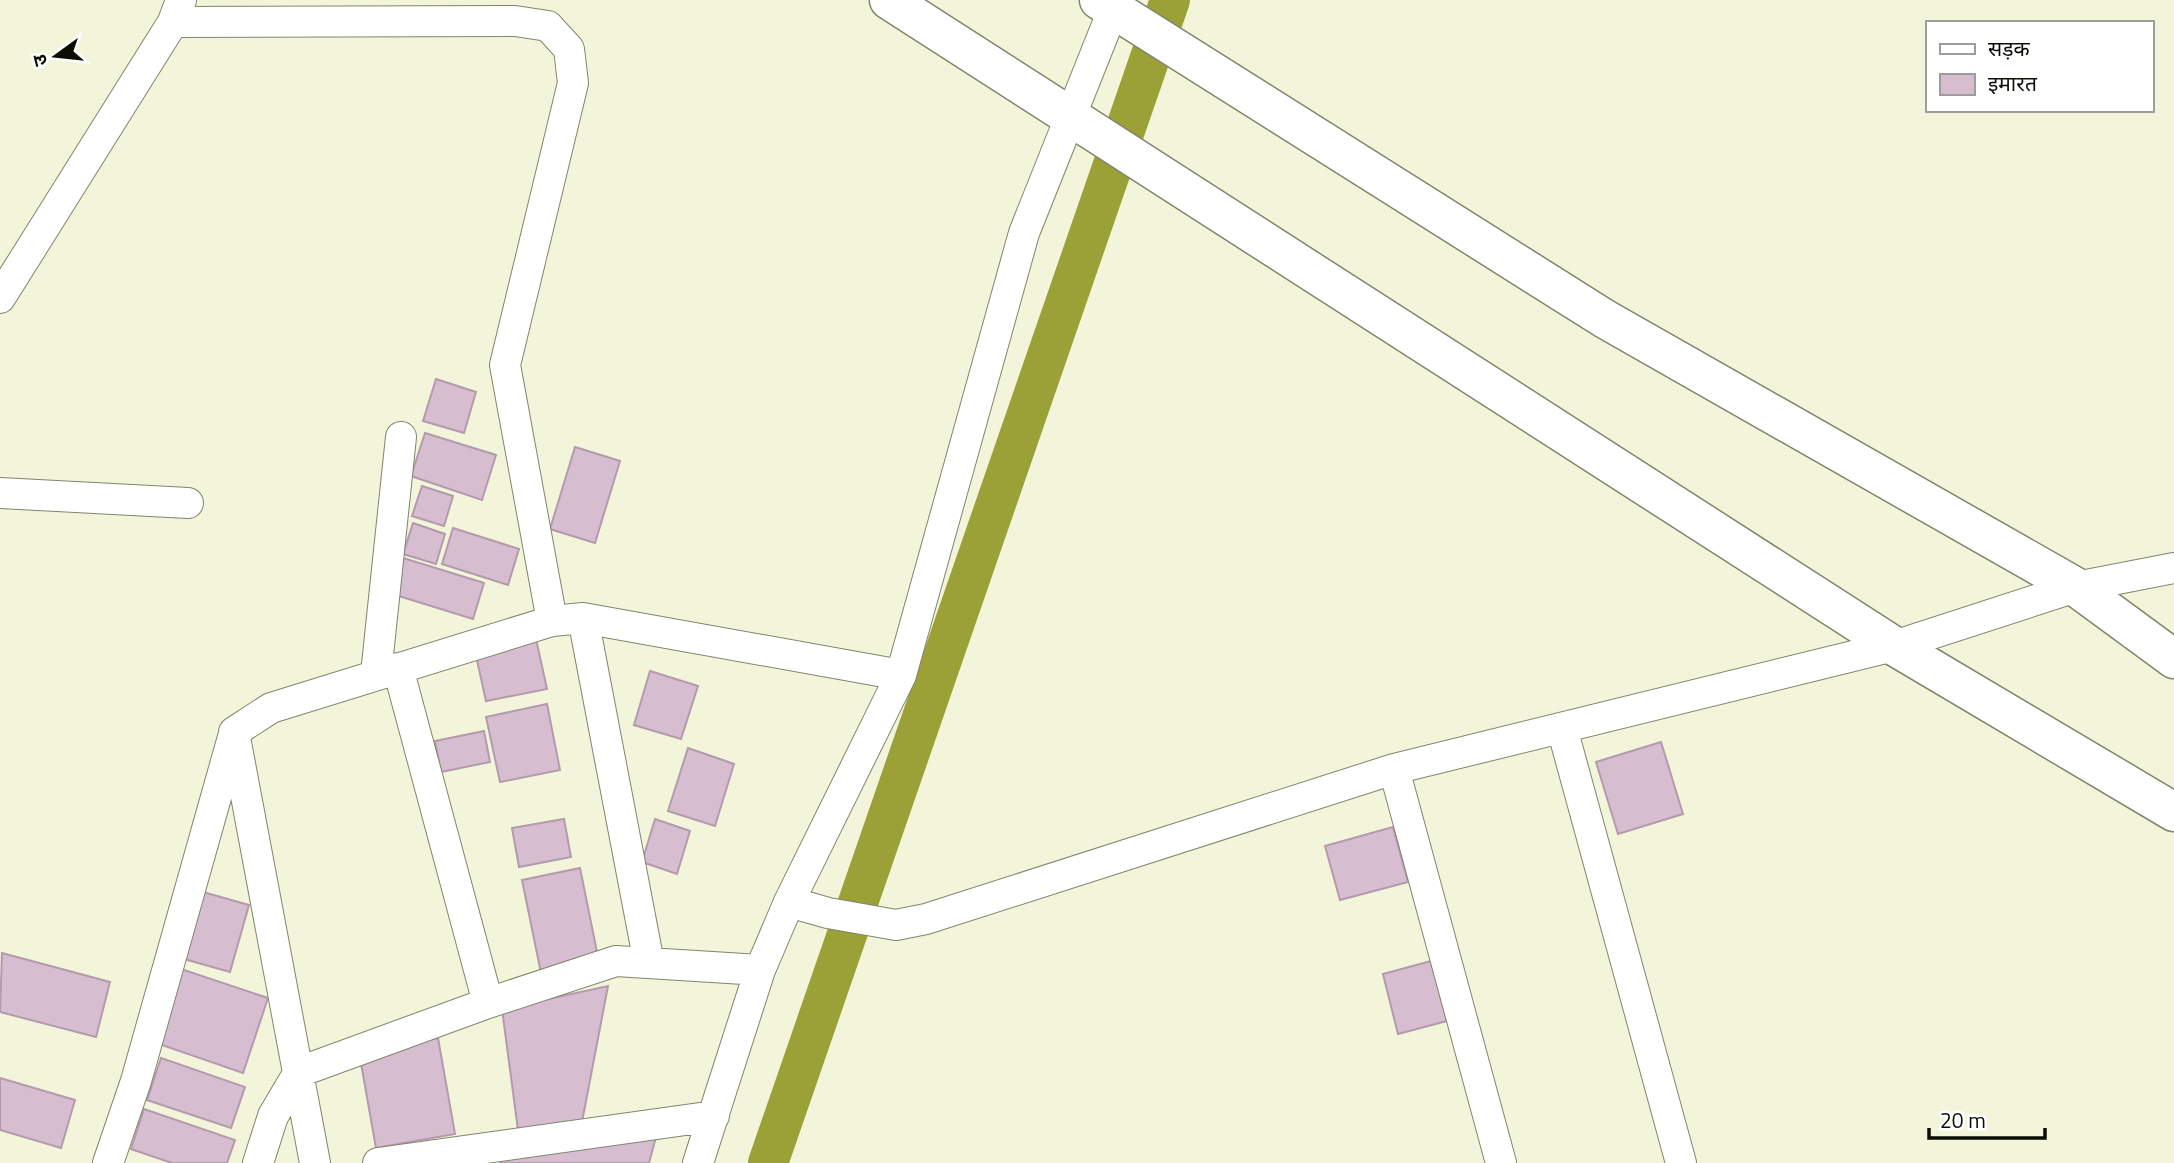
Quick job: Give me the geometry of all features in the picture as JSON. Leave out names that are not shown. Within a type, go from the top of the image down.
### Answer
[{"type":"street","points":[[889,0],[1894,646],[2174,812]]},
{"type":"street","points":[[698,1163],[760,970],[789,902],[901,675],[1024,233],[1080,121],[1117,8],[1217,75],[1605,319],[2076,587],[2174,659]]},
{"type":"street","points":[[0,299],[177,11],[515,21],[548,26],[569,49],[573,83],[505,365],[552,621]]},
{"type":"street","points":[[401,437],[387,671],[488,1003]]},
{"type":"street","points":[[0,494],[188,503]]},
{"type":"street","points":[[789,902],[828,913],[896,925],[926,919],[1394,769],[1894,646],[2076,587],[2174,568]]},
{"type":"street","points":[[108,1163],[136,1081],[234,732],[271,708],[552,621],[583,618],[901,675]]},
{"type":"street","points":[[583,618],[649,963]]},
{"type":"street","points":[[1562,728],[1681,1163]]},
{"type":"street","points":[[234,732],[316,1163]]},
{"type":"street","points":[[1394,769],[1501,1163]]},
{"type":"street","points":[[258,1163],[273,1116],[299,1072],[488,1003],[616,961],[760,970]]},
{"type":"street","points":[[378,1163],[714,1116]]},
{"type":"building","points":[[436,379],[476,392],[464,433],[423,421]]},
{"type":"building","points":[[425,433],[496,455],[482,500],[411,476]]},
{"type":"building","points":[[575,447],[620,461],[595,543],[550,529]]},
{"type":"building","points":[[422,486],[453,496],[444,526],[412,516]]},
{"type":"building","points":[[413,523],[445,534],[436,564],[403,554]]},
{"type":"building","points":[[453,528],[519,549],[508,585],[442,564]]},
{"type":"building","points":[[400,557],[484,583],[473,619],[389,593]]},
{"type":"building","points":[[536,639],[547,689],[486,701],[475,651]]},
{"type":"building","points":[[650,671],[698,686],[681,739],[634,725]]},
{"type":"building","points":[[547,704],[560,770],[500,782],[486,717]]},
{"type":"building","points":[[484,731],[490,762],[441,772],[435,741]]},
{"type":"building","points":[[1661,742],[1683,814],[1618,834],[1596,762]]},
{"type":"building","points":[[688,748],[734,764],[715,826],[668,811]]},
{"type":"building","points":[[564,819],[571,857],[519,867],[512,828]]},
{"type":"building","points":[[655,819],[690,831],[677,874],[642,862]]},
{"type":"building","points":[[1393,827],[1408,882],[1340,900],[1325,846]]},
{"type":"building","points":[[580,868],[599,962],[541,973],[522,880]]},
{"type":"building","points":[[203,892],[249,905],[230,972],[184,959]]},
{"type":"building","points":[[2,953],[110,982],[96,1037],[0,1012]]},
{"type":"building","points":[[1431,961],[1447,1021],[1398,1034],[1383,974]]},
{"type":"building","points":[[178,968],[268,998],[243,1073],[153,1042]]},
{"type":"building","points":[[608,986],[582,1122],[518,1130],[502,1009]]},
{"type":"building","points":[[438,1038],[455,1134],[376,1148],[359,1052]]},
{"type":"building","points":[[161,1058],[245,1087],[231,1128],[147,1100]]},
{"type":"building","points":[[0,1078],[75,1100],[61,1148],[0,1130]]},
{"type":"building","points":[[144,1109],[235,1140],[227,1163],[172,1163],[131,1149]]},
{"type":"building","points":[[656,1137],[649,1163],[500,1163],[500,1159]]},
{"type":"waterway","points":[[768,1163],[1170,0]]}]
